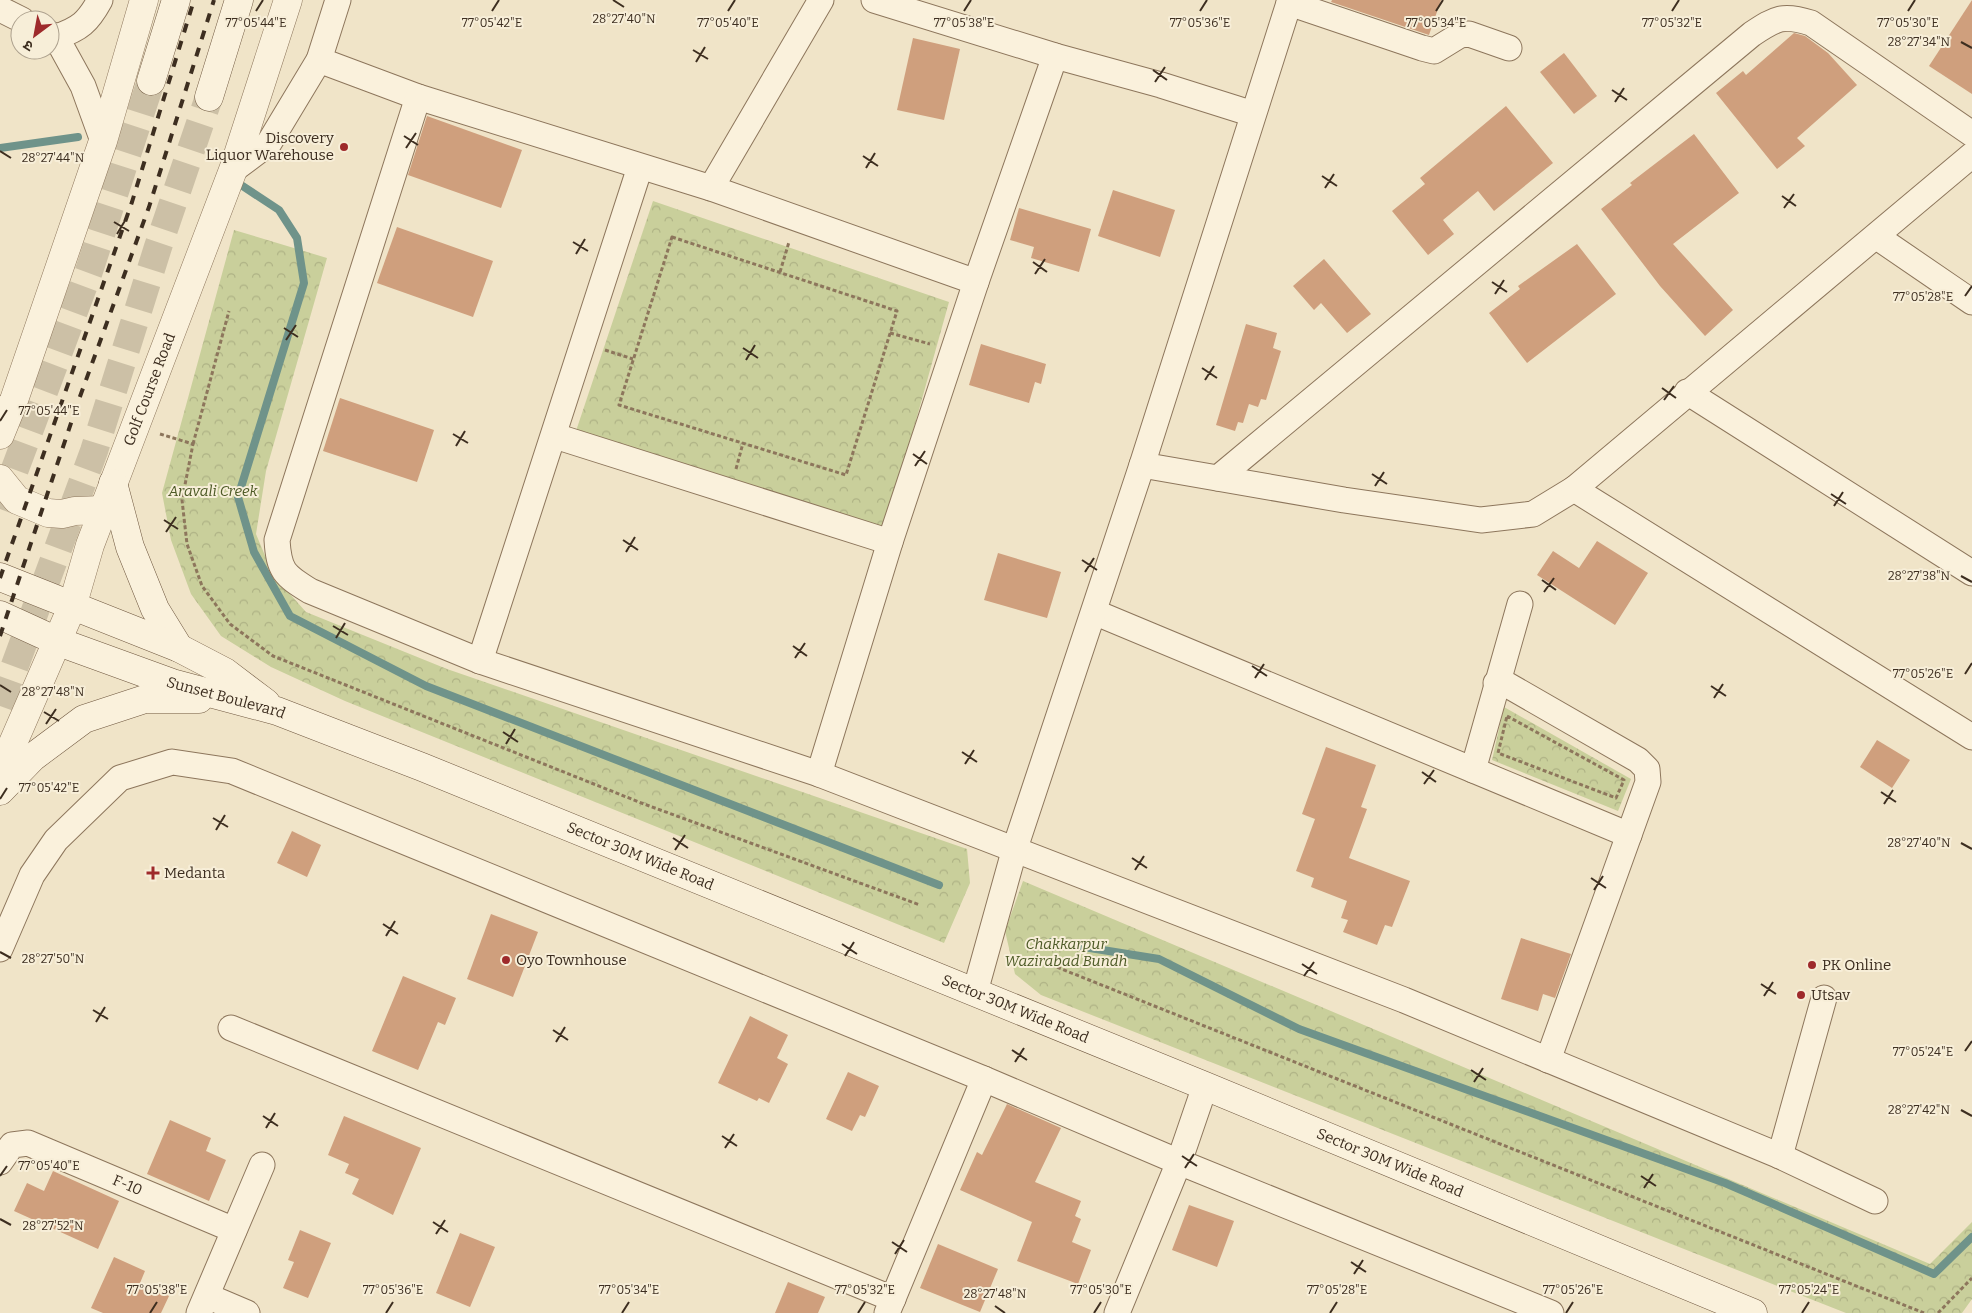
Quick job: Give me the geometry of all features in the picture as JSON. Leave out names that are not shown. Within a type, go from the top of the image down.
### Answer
[{"type":"main road","points":[[0,435],[7,410],[103,141],[144,0]]},
{"type":"main road","points":[[151,81],[176,0]]},
{"type":"main road","points":[[209,97],[239,0]]},
{"type":"main road","name":"Golf Course Road","points":[[0,773],[59,642],[102,510],[136,426],[232,170],[288,0]]},
{"type":"main road","points":[[0,479],[17,500],[48,513],[62,514],[75,511],[102,510]]},
{"type":"main road","points":[[113,483],[130,547],[156,609],[179,648]]},
{"type":"main road","name":"Sunset Boulevard","points":[[0,577],[179,648],[225,672],[277,711]]},
{"type":"main road","name":"Sunset Boulevard","points":[[0,615],[59,642],[172,683],[277,711]]},
{"type":"main road","points":[[0,791],[34,757],[84,718],[145,699],[210,700],[277,711]]},
{"type":"main road","name":"Sector 30M Wide Road","points":[[277,711],[422,767],[975,992],[1753,1313]]},
{"type":"street","points":[[60,34],[74,31],[90,17],[100,0]]},
{"type":"street","points":[[232,170],[269,143],[319,60],[338,0]]},
{"type":"street","points":[[711,188],[820,0]]},
{"type":"street","points":[[874,0],[1054,56],[1161,85],[1253,114]]},
{"type":"street","points":[[975,992],[1014,848],[1142,465],[1290,2],[1422,48],[1434,50],[1460,36],[1469,34],[1509,48]]},
{"type":"street","points":[[1218,478],[1752,34],[1771,21],[1791,17],[1811,24],[1972,134]]},
{"type":"street","points":[[60,47],[83,86],[103,141]]},
{"type":"street","points":[[819,774],[890,542],[953,350],[1054,56]]},
{"type":"street","points":[[319,60],[418,96],[711,188],[976,282]]},
{"type":"street","points":[[418,96],[277,540],[278,562],[289,578],[310,591],[480,661],[819,774],[1394,996],[1780,1156],[1875,1201]]},
{"type":"street","points":[[1142,465],[1480,520],[1533,514],[1574,489],[1687,392],[1877,237],[1972,154]]},
{"type":"street","points":[[480,661],[640,166]]},
{"type":"street","points":[[1877,237],[1972,302]]},
{"type":"street","points":[[1687,392],[1972,573]]},
{"type":"street","points":[[554,436],[890,542]]},
{"type":"street","points":[[1574,489],[1972,737]]},
{"type":"street","points":[[1473,770],[1496,683],[1520,604]]},
{"type":"street","points":[[1094,612],[1629,835]]},
{"type":"street","points":[[1496,683],[1504,683],[1638,760],[1647,769],[1648,782],[1548,1060]]},
{"type":"street","points":[[0,949],[32,875],[56,840],[120,778],[172,762],[232,771],[984,1079],[1178,1162],[1551,1313]]},
{"type":"street","points":[[1780,1156],[1824,998]]},
{"type":"street","points":[[231,1028],[890,1306],[984,1079]]},
{"type":"street","points":[[1117,1313],[1178,1162],[1205,1086]]},
{"type":"street","name":"F-10","points":[[0,1162],[12,1145],[28,1143],[234,1230]]},
{"type":"street","points":[[247,1313],[203,1304],[262,1165]]},
{"type":"path","points":[[780,272],[795,218]]},
{"type":"path","points":[[672,237],[780,272],[897,310],[846,475],[619,406],[672,237]]},
{"type":"path","points":[[229,311],[192,444],[182,500],[187,544],[202,586],[230,624],[273,656],[644,804],[920,905]]},
{"type":"path","points":[[890,333],[953,350]]},
{"type":"path","points":[[136,426],[192,444]]},
{"type":"path","points":[[1507,716],[1624,780],[1616,798],[1498,753],[1507,716]]},
{"type":"path","points":[[1039,960],[1924,1313]]},
{"type":"path","points":[[1938,1313],[1972,1278]]},
{"type":"green space","points":[[653,201],[949,302],[886,528],[576,431]]},
{"type":"green space","name":"Aravali Creek","points":[[234,230],[327,258],[266,471],[256,534],[273,575],[306,612],[447,669],[967,849],[970,883],[944,943],[345,701],[271,667],[221,636],[191,594],[171,540],[162,493]]},
{"type":"green space","points":[[1504,707],[1631,779],[1618,811],[1492,760]]},
{"type":"green space","name":"Chakkarpur Wazirabad Bundh","points":[[1023,881],[1930,1264],[1972,1222],[1972,1299],[1962,1313],[1846,1313],[1041,995],[1015,974],[1005,931]]},
{"type":"building","points":[[1332,0],[1441,0],[1429,35],[1331,2]]},
{"type":"building","points":[[1972,0],[1972,94],[1929,66]]},
{"type":"building","points":[[1794,33],[1805,36],[1828,53],[1857,85],[1797,138],[1805,146],[1777,169],[1716,93],[1743,71],[1746,75]]},
{"type":"building","points":[[913,38],[960,49],[944,120],[897,110]]},
{"type":"building","points":[[1564,53],[1597,96],[1574,114],[1540,72]]},
{"type":"building","points":[[1506,106],[1553,163],[1494,211],[1478,191],[1443,220],[1454,234],[1428,255],[1392,211],[1425,184],[1420,178]]},
{"type":"building","points":[[427,116],[522,150],[501,208],[408,175]]},
{"type":"building","points":[[1694,134],[1739,193],[1673,244],[1733,310],[1705,336],[1660,286],[1601,209],[1632,185],[1630,183]]},
{"type":"building","points":[[1113,190],[1175,210],[1160,257],[1098,236]]},
{"type":"building","points":[[1019,208],[1091,229],[1079,272],[1031,258],[1034,247],[1010,240]]},
{"type":"building","points":[[397,227],[493,261],[473,317],[377,283]]},
{"type":"building","points":[[1577,244],[1616,294],[1527,363],[1489,313],[1520,289],[1518,286]]},
{"type":"building","points":[[1324,259],[1371,314],[1347,333],[1321,303],[1314,310],[1293,286]]},
{"type":"building","points":[[1246,324],[1277,333],[1273,348],[1281,351],[1266,400],[1261,399],[1258,407],[1249,404],[1243,423],[1238,422],[1235,431],[1216,425]]},
{"type":"building","points":[[981,344],[1046,364],[1041,384],[1035,382],[1029,403],[969,385]]},
{"type":"building","points":[[340,398],[434,430],[417,482],[323,451]]},
{"type":"building","points":[[1597,541],[1648,573],[1615,625],[1537,575],[1553,551],[1579,568]]},
{"type":"building","points":[[998,553],[1061,572],[1047,618],[984,600]]},
{"type":"building","points":[[1877,740],[1910,760],[1892,788],[1860,767]]},
{"type":"building","points":[[1326,747],[1376,765],[1361,807],[1367,809],[1349,858],[1410,881],[1392,927],[1385,925],[1377,945],[1343,932],[1348,920],[1341,918],[1347,901],[1311,887],[1314,878],[1296,871],[1315,819],[1302,814]]},
{"type":"building","points":[[292,831],[321,845],[307,877],[277,863]]},
{"type":"building","points":[[491,914],[538,932],[513,997],[467,979]]},
{"type":"building","points":[[1521,938],[1571,954],[1555,998],[1543,994],[1538,1011],[1501,999]]},
{"type":"building","points":[[403,976],[456,998],[445,1025],[438,1022],[418,1070],[372,1051]]},
{"type":"building","points":[[750,1016],[788,1035],[777,1058],[788,1064],[769,1103],[759,1098],[757,1101],[718,1083]]},
{"type":"building","points":[[848,1072],[879,1086],[865,1117],[860,1115],[852,1131],[826,1119]]},
{"type":"building","points":[[1007,1104],[1061,1128],[1035,1182],[1081,1201],[1075,1216],[1081,1219],[1072,1242],[1091,1250],[1078,1284],[1017,1261],[1032,1222],[960,1190],[977,1152],[982,1155]]},
{"type":"building","points":[[344,1116],[421,1148],[393,1215],[352,1194],[359,1179],[345,1173],[349,1164],[328,1155]]},
{"type":"building","points":[[170,1120],[211,1138],[206,1151],[226,1160],[209,1201],[147,1174]]},
{"type":"building","points":[[53,1171],[119,1201],[98,1249],[14,1211],[27,1183],[44,1191]]},
{"type":"building","points":[[1189,1205],[1234,1221],[1217,1267],[1172,1250]]},
{"type":"building","points":[[300,1230],[331,1243],[308,1298],[283,1288],[294,1262],[288,1260]]},
{"type":"building","points":[[460,1233],[495,1247],[470,1307],[436,1293]]},
{"type":"building","points":[[938,1244],[998,1269],[980,1312],[920,1288]]},
{"type":"building","points":[[114,1257],[145,1271],[140,1283],[169,1296],[161,1313],[103,1313],[91,1308]]},
{"type":"building","points":[[788,1282],[825,1297],[818,1313],[775,1313]]},
{"type":"waterway","points":[[0,148],[78,137]]},
{"type":"waterway","points":[[235,181],[279,210],[297,238],[304,283],[238,497],[254,552],[290,616],[426,686],[939,885]]},
{"type":"waterway","points":[[1052,942],[1159,959],[1299,1029],[1725,1183],[1934,1274],[1972,1237]]},
{"type":"tunnel","points":[[0,509],[89,271],[151,81]]},
{"type":"tunnel","points":[[0,706],[94,451],[158,247],[209,97]]},
{"type":"railway","points":[[0,578],[132,202],[194,0]]},
{"type":"railway","points":[[0,636],[78,402],[149,207],[214,0]]},
{"type":"place","name":"Discovery Liquor Warehouse","points":[[344,147]]},
{"type":"place","name":"Medanta","points":[[153,873]]},
{"type":"place","name":"Oyo Townhouse","points":[[506,960]]},
{"type":"place","name":"PK Online","points":[[1812,965]]},
{"type":"place","name":"Utsav","points":[[1801,995]]}]
